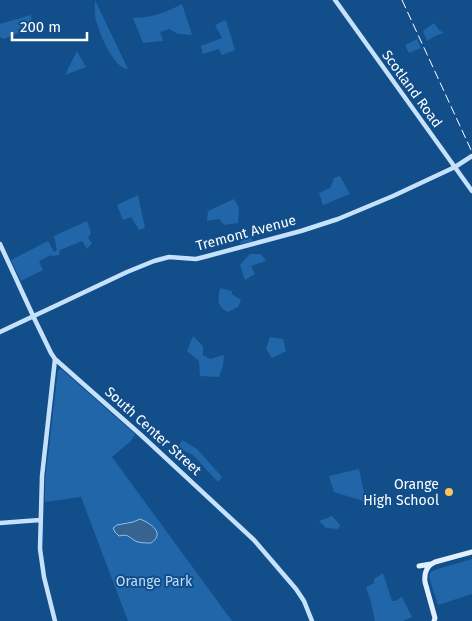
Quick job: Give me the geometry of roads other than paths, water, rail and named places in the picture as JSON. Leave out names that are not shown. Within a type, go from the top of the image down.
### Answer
[{"type":"main road","name":"Scotland Road","points":[[334,0],[472,191]]},
{"type":"main road","name":"Tremont Avenue","points":[[0,332],[154,261],[169,257],[196,259],[338,219],[393,196],[455,167],[471,157]]},
{"type":"main road","name":"South Center Street","points":[[0,244],[55,359],[141,434],[254,540],[296,589],[304,601],[312,621]]},
{"type":"main road","points":[[54,621],[40,554],[40,520],[42,476],[55,359]]},
{"type":"main road","points":[[0,523],[40,520]]},
{"type":"main road","points":[[419,566],[472,552]]},
{"type":"main road","points":[[431,564],[426,569],[424,576],[435,620]]},
{"type":"railway","points":[[402,0],[472,152]]},
{"type":"place","name":"Orange High School","points":[[449,492]]},
{"type":"park label","name":"Orange Park","points":[[154,581]]}]
